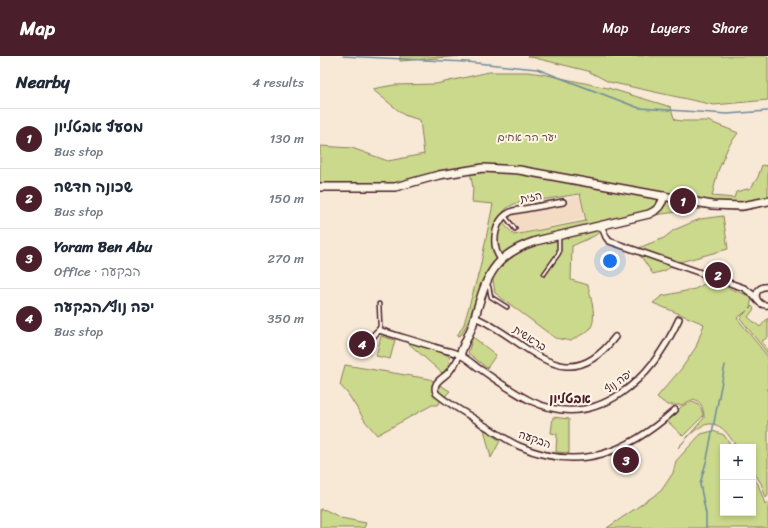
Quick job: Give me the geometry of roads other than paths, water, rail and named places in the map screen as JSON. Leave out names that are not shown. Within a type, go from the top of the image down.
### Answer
[{"type":"main road","points":[[320,187],[395,188],[440,175],[483,168],[501,168],[723,206],[742,206],[768,201]]},
{"type":"main road","points":[[460,355],[469,334],[486,282],[493,269],[501,260],[515,249],[559,236],[652,213],[660,206],[664,196]]},
{"type":"street","name":"הזית","points":[[505,216],[513,211],[563,202]]},
{"type":"street","points":[[501,260],[496,250],[495,238],[498,225],[505,216]]},
{"type":"street","points":[[601,225],[609,241],[744,288],[751,293],[759,303],[767,306]]},
{"type":"street","points":[[744,288],[765,286]]},
{"type":"street","points":[[757,300],[757,292],[765,286]]},
{"type":"street","name":"בראשית","points":[[474,317],[495,328],[538,357],[560,365],[572,366],[583,364],[595,359],[605,350],[615,337]]},
{"type":"street","name":"יפה נוף","points":[[379,330],[460,355],[509,389],[532,402],[555,409],[580,410],[593,408],[606,403],[635,382],[658,356],[672,335],[679,319]]},
{"type":"street","points":[[367,351],[370,339],[379,330]]},
{"type":"street","name":"הבקעה","points":[[460,355],[451,370],[436,384],[435,391],[438,395],[510,441],[527,449],[544,454],[563,457],[589,457],[617,450],[642,436],[675,410]]},
{"type":"lane","points":[[505,216],[515,229]]},
{"type":"lane","points":[[544,274],[559,253],[559,236]]},
{"type":"lane","points":[[486,282],[489,287],[491,297],[507,306]]},
{"type":"lane","points":[[379,304],[379,330]]},
{"type":"waterway","points":[[343,56],[466,62],[537,69],[639,108],[727,114],[768,111]]},
{"type":"waterway","points":[[706,528],[706,514],[700,484],[707,459],[725,365]]},
{"type":"place","name":"מסעף אבטליון","points":[[683,201]]},
{"type":"place","name":"שכונה חדשה","points":[[718,275]]},
{"type":"place","name":"יפה נוף/הבקעה","points":[[362,344]]},
{"type":"place","name":"Yoram Ben Abu","points":[[626,460]]},
{"type":"district","name":"אבטליון","points":[[570,398]]},
{"type":"park label","name":"יער הר אחים","points":[[527,137]]}]
